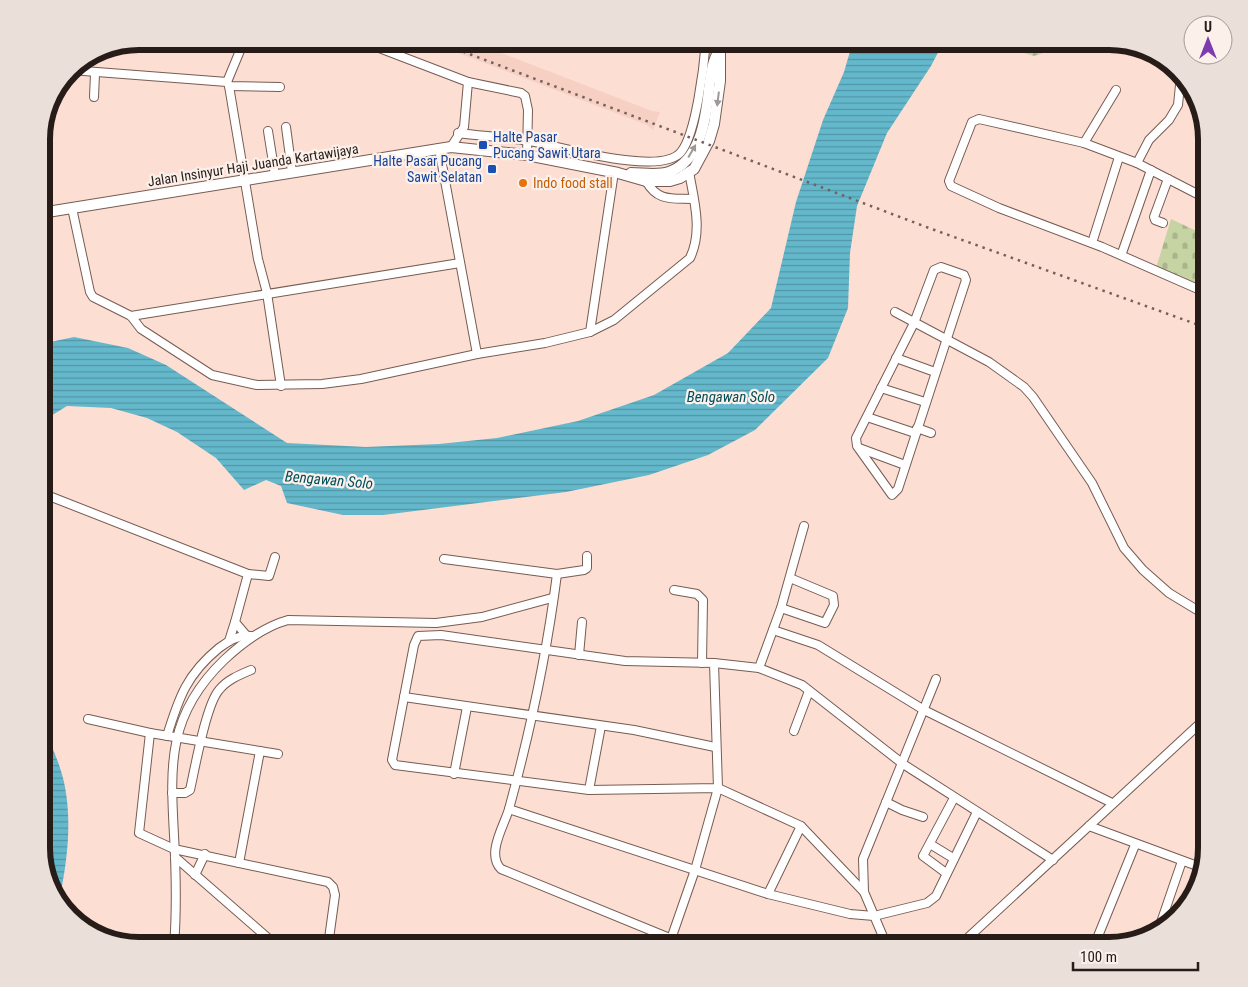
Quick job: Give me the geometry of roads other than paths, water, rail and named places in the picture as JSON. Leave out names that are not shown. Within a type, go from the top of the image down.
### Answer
[{"type":"main road","name":"Jalan Insinyur Haji Juanda Kartawijaya","points":[[616,172],[660,174],[675,169],[685,162],[691,154],[701,131],[706,74],[718,50]]},
{"type":"main road","name":"Jalan Insinyur Haji Juanda Kartawijaya","points":[[50,212],[451,147],[528,155],[616,172],[646,181],[670,181],[689,172],[703,155],[714,124],[721,50]]},
{"type":"street","points":[[241,50],[228,84],[243,180],[258,259],[267,293],[281,386]]},
{"type":"street","points":[[384,50],[468,82],[521,93],[528,100],[528,155]]},
{"type":"street","points":[[458,133],[528,140],[632,161],[658,162],[671,159],[681,153],[692,131],[706,74],[706,50]]},
{"type":"street","points":[[81,72],[280,87]]},
{"type":"street","points":[[94,96],[95,74]]},
{"type":"street","points":[[451,147],[458,133],[464,127],[468,82]]},
{"type":"street","points":[[1136,163],[1149,140],[1172,116],[1178,105],[1180,85]]},
{"type":"street","points":[[1084,143],[1116,90]]},
{"type":"street","points":[[1198,194],[1136,163],[1084,143],[988,121],[975,120],[972,122],[949,181],[951,186],[999,208],[1092,243],[1198,289]]},
{"type":"street","points":[[286,127],[292,172]]},
{"type":"street","points":[[268,131],[275,175]]},
{"type":"street","points":[[439,148],[477,354]]},
{"type":"street","points":[[1092,243],[1119,157]]},
{"type":"street","points":[[1122,253],[1151,170]]},
{"type":"street","points":[[590,332],[616,172]]},
{"type":"street","points":[[72,208],[90,292],[100,302],[131,316],[141,329],[212,375],[257,386],[322,384],[355,380],[477,354],[546,343],[590,332],[614,320],[690,258],[694,249],[698,214],[693,199],[689,172]]},
{"type":"street","points":[[1164,223],[1156,220],[1154,217],[1168,179]]},
{"type":"street","points":[[646,181],[651,189],[662,197],[693,199]]},
{"type":"street","points":[[131,316],[460,262]]},
{"type":"street","points":[[944,267],[964,275],[966,282],[945,340],[898,489],[892,495],[858,448],[856,438],[914,322],[934,270],[944,267]]},
{"type":"street","points":[[895,312],[1001,370],[1028,392],[1092,483],[1124,548],[1143,570],[1169,592],[1198,610]]},
{"type":"street","points":[[896,358],[935,372]]},
{"type":"street","points":[[881,388],[925,402]]},
{"type":"street","points":[[867,416],[916,431],[931,433]]},
{"type":"street","points":[[858,448],[905,465]]},
{"type":"street","points":[[50,497],[248,574],[269,576],[275,557]]},
{"type":"street","points":[[759,668],[781,608],[804,526]]},
{"type":"street","points":[[444,559],[557,574],[584,570],[587,568],[587,556]]},
{"type":"street","points":[[229,641],[248,574]]},
{"type":"street","points":[[557,574],[545,651],[509,809],[495,853],[496,862],[501,869],[666,937]]},
{"type":"street","points":[[781,608],[825,623],[834,605],[833,596],[790,578]]},
{"type":"street","points":[[674,590],[697,594],[703,600],[702,663]]},
{"type":"street","points":[[166,736],[184,689],[196,669],[229,641],[249,636],[277,623],[288,620],[436,623],[482,617],[552,598]]},
{"type":"street","points":[[235,622],[249,636]]},
{"type":"street","points":[[579,656],[582,622]]},
{"type":"street","points":[[436,623],[441,635]]},
{"type":"street","points":[[773,630],[818,645],[924,710],[1112,804]]},
{"type":"street","points":[[864,892],[801,826],[718,788],[589,790],[454,774],[393,764],[392,760],[417,638],[421,635],[441,635],[625,661],[714,663],[759,668],[802,685],[903,764],[1053,860]]},
{"type":"street","points":[[175,937],[175,853],[172,793],[173,755],[177,737],[194,695],[208,675],[249,636]]},
{"type":"street","points":[[208,675],[209,657]]},
{"type":"street","points":[[672,937],[695,870],[718,788],[715,746],[714,663]]},
{"type":"street","points":[[172,793],[185,793],[190,790],[201,742],[217,692],[232,678],[251,670]]},
{"type":"street","points":[[883,937],[864,892],[862,859],[903,764],[936,679]]},
{"type":"street","points":[[794,731],[809,691]]},
{"type":"street","points":[[404,697],[601,726],[715,746]]},
{"type":"street","points":[[454,774],[467,707]]},
{"type":"street","points":[[88,719],[166,736],[278,754]]},
{"type":"street","points":[[970,937],[1198,725]]},
{"type":"street","points":[[589,790],[601,726]]},
{"type":"street","points":[[150,733],[139,833],[175,853],[195,875],[266,937]]},
{"type":"street","points":[[239,863],[260,752]]},
{"type":"street","points":[[946,873],[924,858],[954,798]]},
{"type":"street","points":[[886,802],[923,817]]},
{"type":"street","points":[[509,809],[768,894],[850,914],[874,916],[932,900],[936,896],[977,812]]},
{"type":"street","points":[[768,894],[801,826]]},
{"type":"street","points":[[1089,826],[1135,845],[1196,866]]},
{"type":"street","points":[[930,844],[953,858]]},
{"type":"street","points":[[1098,937],[1135,845]]},
{"type":"street","points":[[175,853],[205,854],[332,884],[335,895],[329,937]]},
{"type":"street","points":[[195,875],[205,854]]},
{"type":"street","points":[[1162,920],[1182,861]]},
{"type":"water","name":"Bengawan Solo","points":[[850,50],[939,50],[887,133],[857,206],[850,253],[848,308],[828,358],[755,430],[708,455],[649,475],[566,492],[383,515],[343,515],[287,503],[281,486],[266,480],[244,490],[216,458],[177,432],[147,418],[111,408],[67,406],[50,416],[50,342],[74,337],[128,348],[166,365],[287,443],[366,447],[439,444],[497,438],[578,421],[654,395],[728,353],[771,308],[796,202],[823,120],[844,72]]},
{"type":"water","points":[[50,743],[61,770],[67,801],[68,844],[61,891],[53,871],[50,854]]},
{"type":"railway","points":[[459,50],[929,228],[1198,325]]},
{"type":"place","name":"Halte Pasar Pucang Sawit Utara","points":[[483,145]]},
{"type":"place","name":"Halte Pasar Pucang Sawit Selatan","points":[[492,169]]},
{"type":"place","name":"Indo food stall","points":[[523,183]]}]
